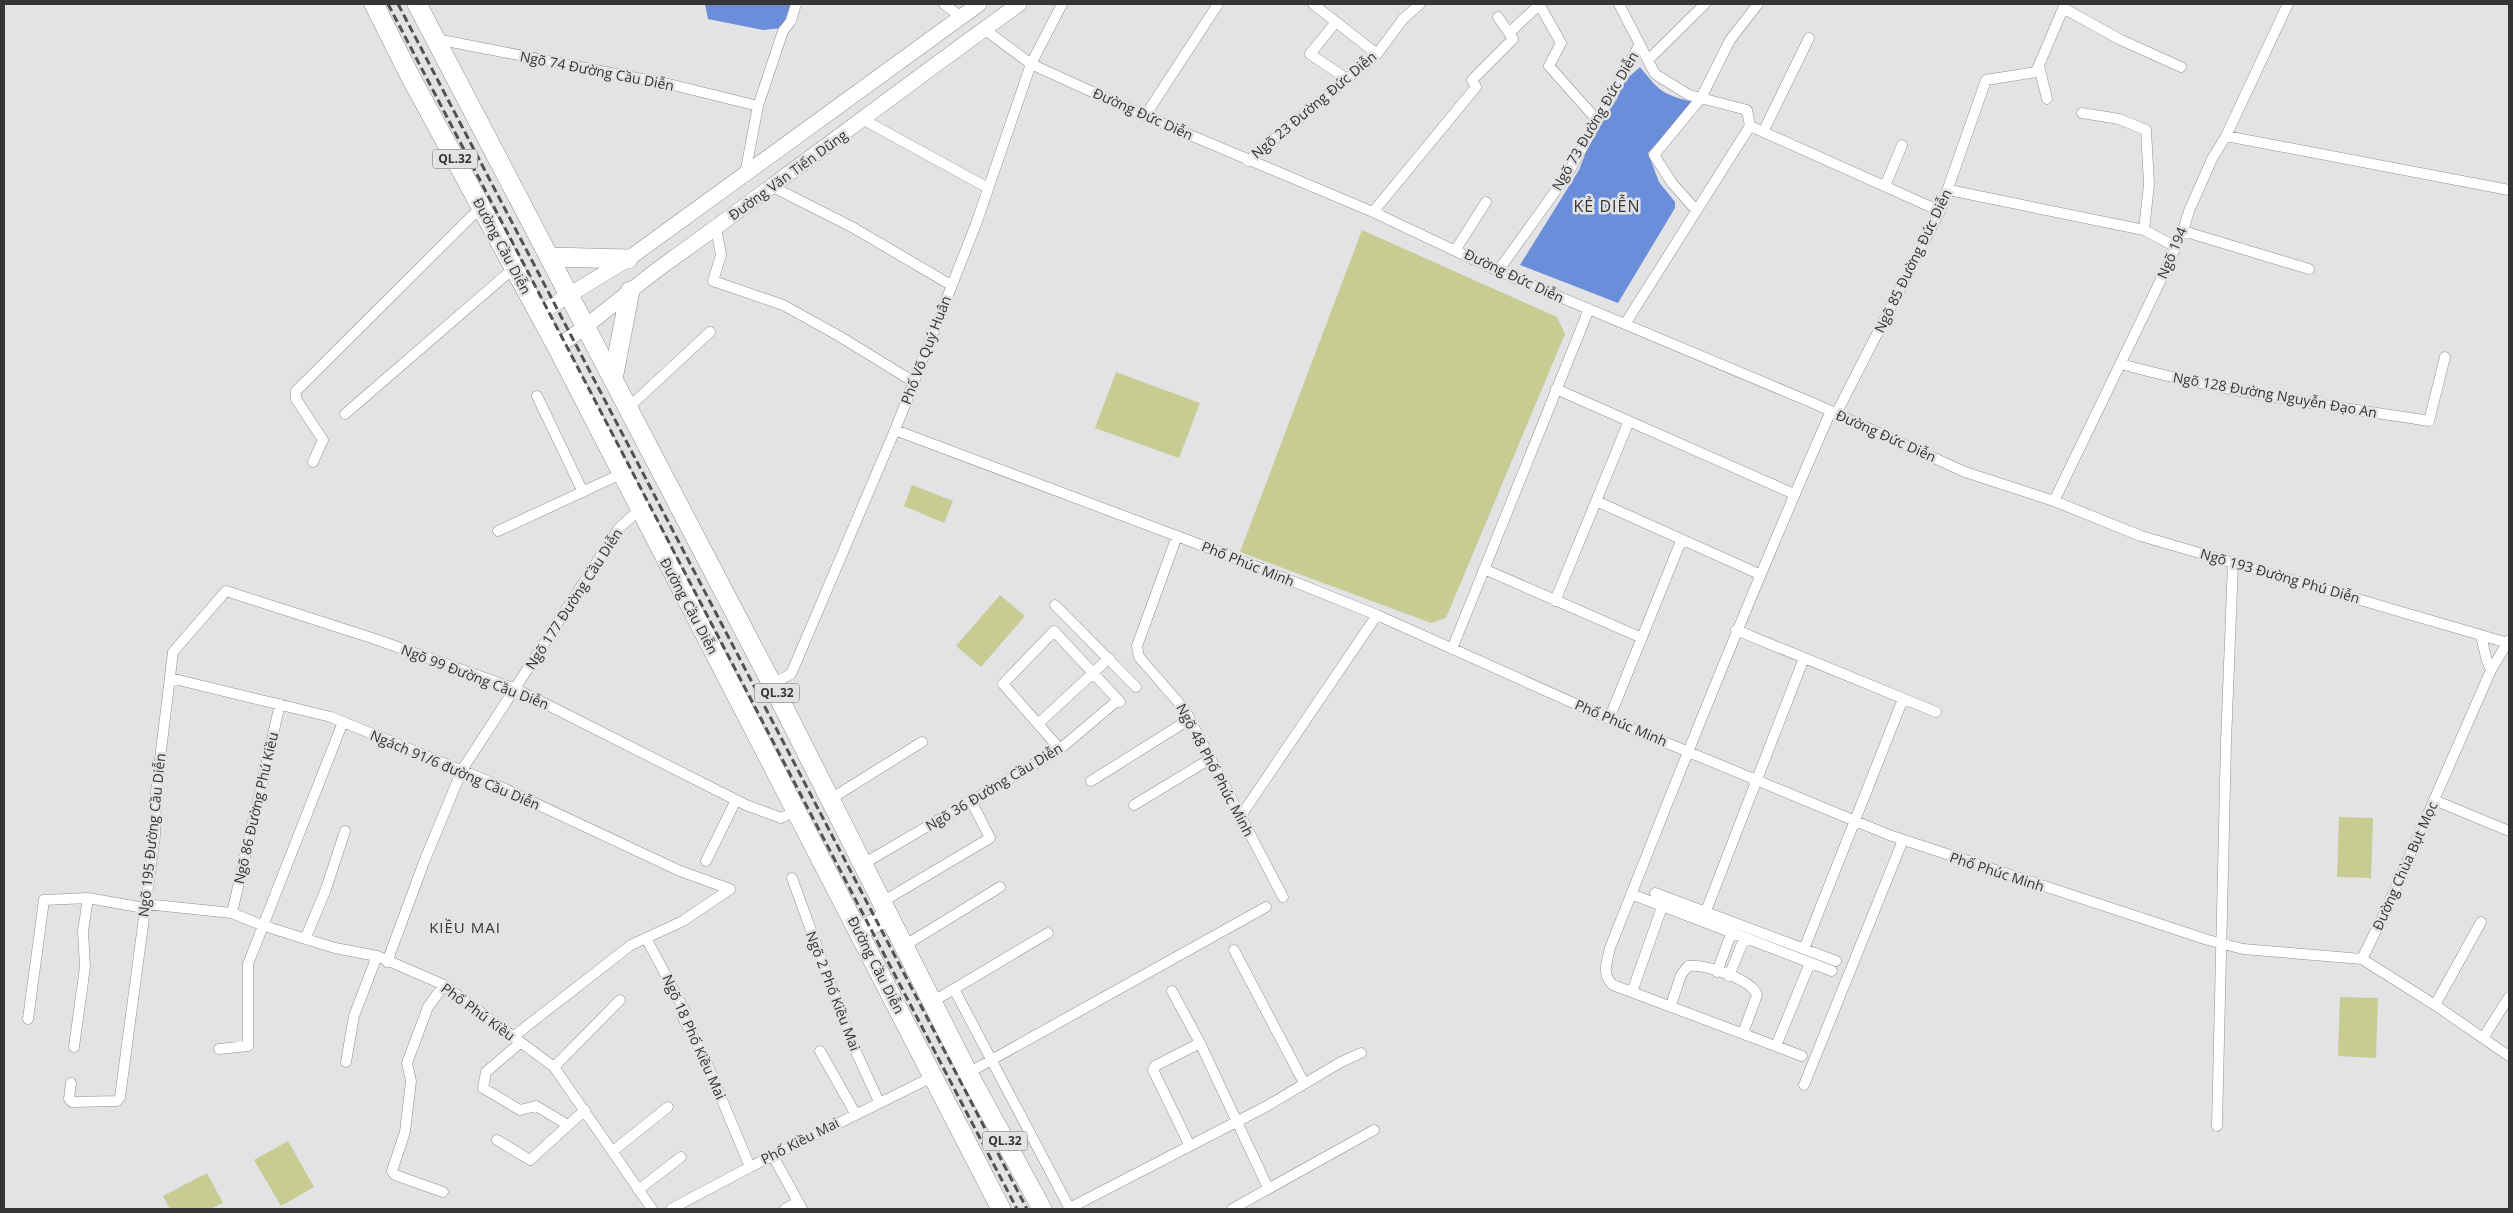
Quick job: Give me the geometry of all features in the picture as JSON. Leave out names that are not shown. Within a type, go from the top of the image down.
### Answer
[{"type":"highway","name":"Đường Cầu Diễn","points":[[374,4],[557,347],[639,510],[859,931],[1001,1209]]},
{"type":"highway","name":"QL.32","points":[[417,4],[772,684],[968,1073],[1042,1209]]},
{"type":"highway","points":[[550,257],[628,259]]},
{"type":"highway","points":[[613,380],[630,291]]},
{"type":"highway","points":[[859,931],[885,909]]},
{"type":"main road","name":"Đường Văn Tiến Dũng","points":[[538,314],[628,259],[979,4]]},
{"type":"main road","name":"Đường Văn Tiến Dũng","points":[[557,347],[587,327],[630,291],[1019,4]]},
{"type":"street","points":[[745,174],[758,106],[783,31],[791,21],[796,4]]},
{"type":"street","points":[[944,4],[961,17]]},
{"type":"street","name":"Phố Võ Quý Huân","points":[[772,684],[790,674],[895,430],[988,188],[1031,64],[1062,4]]},
{"type":"street","points":[[1145,116],[1218,4]]},
{"type":"street","points":[[1313,4],[1377,54]]},
{"type":"street","name":"Ngõ 23 Đường Đức Diễn","points":[[1248,161],[1377,54],[1403,19],[1420,4]]},
{"type":"street","points":[[1509,33],[1539,4],[1561,43],[1549,66],[1597,120]]},
{"type":"street","points":[[1648,60],[1705,4]]},
{"type":"street","points":[[1696,210],[1672,184],[1654,155],[1700,98],[1730,40],[1758,4]]},
{"type":"street","name":"Ngõ 194","points":[[2054,501],[2183,232],[2189,211],[2212,159],[2226,136],[2288,4]]},
{"type":"street","points":[[1623,5],[1655,74],[1688,95],[1747,110],[1750,126],[1625,324]]},
{"type":"street","points":[[2047,99],[2039,66],[2064,6],[2121,40],[2181,68]]},
{"type":"street","points":[[1373,212],[1476,87],[1472,80],[1513,39],[1498,17]]},
{"type":"street","points":[[1336,22],[1310,54],[1347,79]]},
{"type":"street","name":"Đường Đức Diễn","points":[[984,29],[1031,64],[1145,116],[1248,161],[1373,212],[1456,249],[1498,271],[1834,412],[1965,472],[2054,501]]},
{"type":"street","points":[[1763,132],[1809,38]]},
{"type":"street","name":"Ngõ 74 Đường Cầu Diễn","points":[[436,39],[673,85],[758,106]]},
{"type":"street","name":"Ngõ 73 Đường Đức Diễn","points":[[1498,271],[1567,175],[1640,44]]},
{"type":"street","name":"Ngõ 85 Đường Đức Diễn","points":[[1802,1056],[1613,985],[1606,979],[1605,971],[1610,948],[1759,574],[1794,494],[1834,412],[1940,211],[1949,190],[1986,80],[2036,72],[2039,66]]},
{"type":"street","points":[[2082,113],[2118,119],[2146,130],[2150,184],[2144,230]]},
{"type":"street","points":[[864,120],[988,188]]},
{"type":"street","points":[[1750,126],[1940,211]]},
{"type":"street","points":[[2226,136],[2509,190]]},
{"type":"street","points":[[1885,186],[1902,145]]},
{"type":"street","points":[[773,187],[852,226],[951,285]]},
{"type":"street","points":[[1949,190],[2144,230],[2176,247]]},
{"type":"street","points":[[1456,249],[1486,202]]},
{"type":"street","points":[[313,462],[323,440],[296,399],[296,391],[481,207]]},
{"type":"street","points":[[716,228],[722,255],[713,281],[783,305],[840,336],[914,382]]},
{"type":"street","points":[[2183,232],[2309,269]]},
{"type":"street","points":[[344,414],[514,268]]},
{"type":"street","points":[[1452,649],[1589,309]]},
{"type":"street","points":[[628,408],[710,332]]},
{"type":"street","name":"Ngõ 128 Đường Nguyễn Đạo An","points":[[2121,364],[2231,390],[2429,420],[2445,358]]},
{"type":"street","points":[[1556,389],[1794,494]]},
{"type":"street","points":[[538,396],[583,492]]},
{"type":"street","points":[[1556,601],[1629,422]]},
{"type":"street","name":"Phố Phúc Minh","points":[[895,430],[1177,536],[1377,615],[1687,752],[1903,840],[2222,944],[2243,949],[2362,959]]},
{"type":"street","points":[[498,530],[621,474]]},
{"type":"street","points":[[1596,501],[1759,574]]},
{"type":"street","name":"Ngõ 193 Đường Phú Diễn","points":[[2054,501],[2141,536],[2481,636],[2509,642]]},
{"type":"street","name":"Ngõ 177 Đường Cầu Diễn","points":[[387,962],[424,862],[462,770],[516,689],[551,630],[619,528],[639,510]]},
{"type":"street","name":"Ngõ 48 Phố Phúc Minh","points":[[1177,536],[1138,646],[1139,657],[1165,684],[1190,720],[1283,897]]},
{"type":"street","points":[[1609,718],[1682,541]]},
{"type":"street","points":[[2218,1126],[2226,742],[2233,563]]},
{"type":"street","points":[[1484,569],[1642,638]]},
{"type":"street","name":"Ngõ 99 Đường Cầu Diễn","points":[[226,591],[375,639],[516,689],[736,800],[782,818],[796,811]]},
{"type":"street","name":"Ngõ 195 Đường Cầu Diễn","points":[[71,1083],[69,1099],[72,1102],[117,1101],[120,1098],[154,835],[156,792],[173,652],[226,591]]},
{"type":"street","points":[[1055,604],[1136,687]]},
{"type":"street","points":[[1240,817],[1377,615]]},
{"type":"street","points":[[1736,630],[1936,712]]},
{"type":"street","points":[[1060,749],[1003,684],[1054,631],[1094,673]]},
{"type":"street","points":[[2481,636],[2491,670]]},
{"type":"street","name":"Đường Chùa Bụt Mọc","points":[[2362,959],[2386,912],[2491,670],[2509,642]]},
{"type":"street","points":[[1038,724],[1109,658]]},
{"type":"street","points":[[1706,911],[1804,658]]},
{"type":"street","name":"Ngõ 36 Đường Cầu Diễn","points":[[863,864],[1060,749],[1119,701],[1094,673]]},
{"type":"street","name":"Ngách 91/6 đường Cầu Diễn","points":[[170,678],[280,704],[342,722],[462,770],[680,871],[730,890],[682,921],[646,938]]},
{"type":"street","points":[[1804,949],[1856,822],[1903,699]]},
{"type":"street","name":"Ngõ 86 Đường Phú Kiều","points":[[232,913],[280,704]]},
{"type":"street","points":[[1091,781],[1190,720]]},
{"type":"street","points":[[219,1049],[248,1046],[248,964],[342,722]]},
{"type":"street","points":[[829,800],[922,742]]},
{"type":"street","points":[[1134,805],[1210,759]]},
{"type":"street","points":[[706,860],[736,800]]},
{"type":"street","points":[[2434,800],[2509,831]]},
{"type":"street","points":[[885,909],[990,838],[971,801]]},
{"type":"street","points":[[306,937],[326,889],[345,831]]},
{"type":"street","points":[[1804,1085],[1903,840]]},
{"type":"street","name":"Ngõ 2 Phố Kiều Mai","points":[[792,878],[852,1043],[879,1102]]},
{"type":"street","points":[[904,946],[1000,887]]},
{"type":"street","points":[[1655,893],[1836,961]]},
{"type":"street","points":[[1632,894],[1731,934],[1832,971]]},
{"type":"street","points":[[74,1047],[85,967],[83,931],[88,898]]},
{"type":"street","name":"Phố Phú Kiều","points":[[28,1019],[44,900],[88,898],[144,906],[232,913],[264,926],[306,937],[335,948],[377,956],[387,962],[444,985],[554,1067],[652,1209]]},
{"type":"street","points":[[968,1073],[1266,907]]},
{"type":"street","points":[[1632,992],[1662,907]]},
{"type":"street","points":[[2435,1005],[2480,922]]},
{"type":"street","points":[[932,1002],[1048,933]]},
{"type":"street","points":[[1717,972],[1731,934]]},
{"type":"street","points":[[568,1125],[536,1106],[520,1110],[483,1088],[486,1072],[517,1040],[631,945],[646,938]]},
{"type":"street","name":"Ngõ 18 Phố Kiều Mai","points":[[646,938],[678,995],[685,1011],[682,1016],[705,1059],[750,1167]]},
{"type":"street","points":[[1729,976],[1744,939]]},
{"type":"street","points":[[1234,950],[1304,1083]]},
{"type":"street","points":[[346,1062],[354,1016],[377,956]]},
{"type":"street","points":[[2362,959],[2483,1038],[2508,1051]]},
{"type":"street","points":[[1776,1046],[1810,963]]},
{"type":"street","points":[[1670,1006],[1681,975],[1688,966],[1729,976],[1749,984],[1754,988],[1757,995],[1743,1033]]},
{"type":"street","points":[[443,1192],[395,1175],[392,1171],[405,1132],[411,1081],[407,1063],[428,1007],[444,985]]},
{"type":"street","points":[[954,989],[1069,1209],[1236,1122],[1361,1053]]},
{"type":"street","points":[[1172,991],[1200,1043],[1268,1188]]},
{"type":"street","points":[[2483,1038],[2509,997]]},
{"type":"street","points":[[554,1067],[620,1000]]},
{"type":"street","points":[[1190,1146],[1153,1070],[1155,1066],[1200,1043]]},
{"type":"street","points":[[820,1051],[855,1113]]},
{"type":"street","name":"Phố Kiều Mai","points":[[671,1209],[855,1113],[932,1077]]},
{"type":"street","points":[[612,1150],[668,1107]]},
{"type":"street","points":[[497,1140],[530,1160],[585,1110]]},
{"type":"street","points":[[1232,1209],[1374,1130]]},
{"type":"street","points":[[773,1156],[800,1206],[785,1209]]},
{"type":"street","points":[[638,1190],[681,1157]]},
{"type":"green space","points":[[1362,230],[1557,317],[1565,334],[1446,618],[1431,623],[1240,552]]},
{"type":"green space","points":[[1116,372],[1200,403],[1179,458],[1095,428]]},
{"type":"green space","points":[[912,485],[953,501],[944,523],[904,506]]},
{"type":"green space","points":[[1000,595],[1025,616],[981,667],[956,646]]},
{"type":"green space","points":[[2339,817],[2373,818],[2371,878],[2337,877]]},
{"type":"green space","points":[[2340,997],[2378,998],[2376,1058],[2338,1056]]},
{"type":"green space","points":[[288,1141],[314,1187],[281,1206],[254,1160]]},
{"type":"green space","points":[[207,1173],[223,1203],[210,1209],[170,1209],[163,1196]]},
{"type":"water","points":[[705,4],[791,4],[782,28],[763,30],[708,19]]},
{"type":"water","points":[[1640,67],[1662,91],[1674,97],[1693,102],[1648,153],[1659,182],[1675,202],[1675,208],[1618,303],[1520,265],[1579,170],[1594,132],[1617,99],[1621,84]]},
{"type":"railway","points":[[388,4],[1017,1209]]},
{"type":"railway","points":[[398,4],[1027,1209]]},
{"type":"district","name":"KẺ DIỄN","points":[[1607,206]]},
{"type":"district","name":"KIỀU MAI","points":[[465,928]]}]
